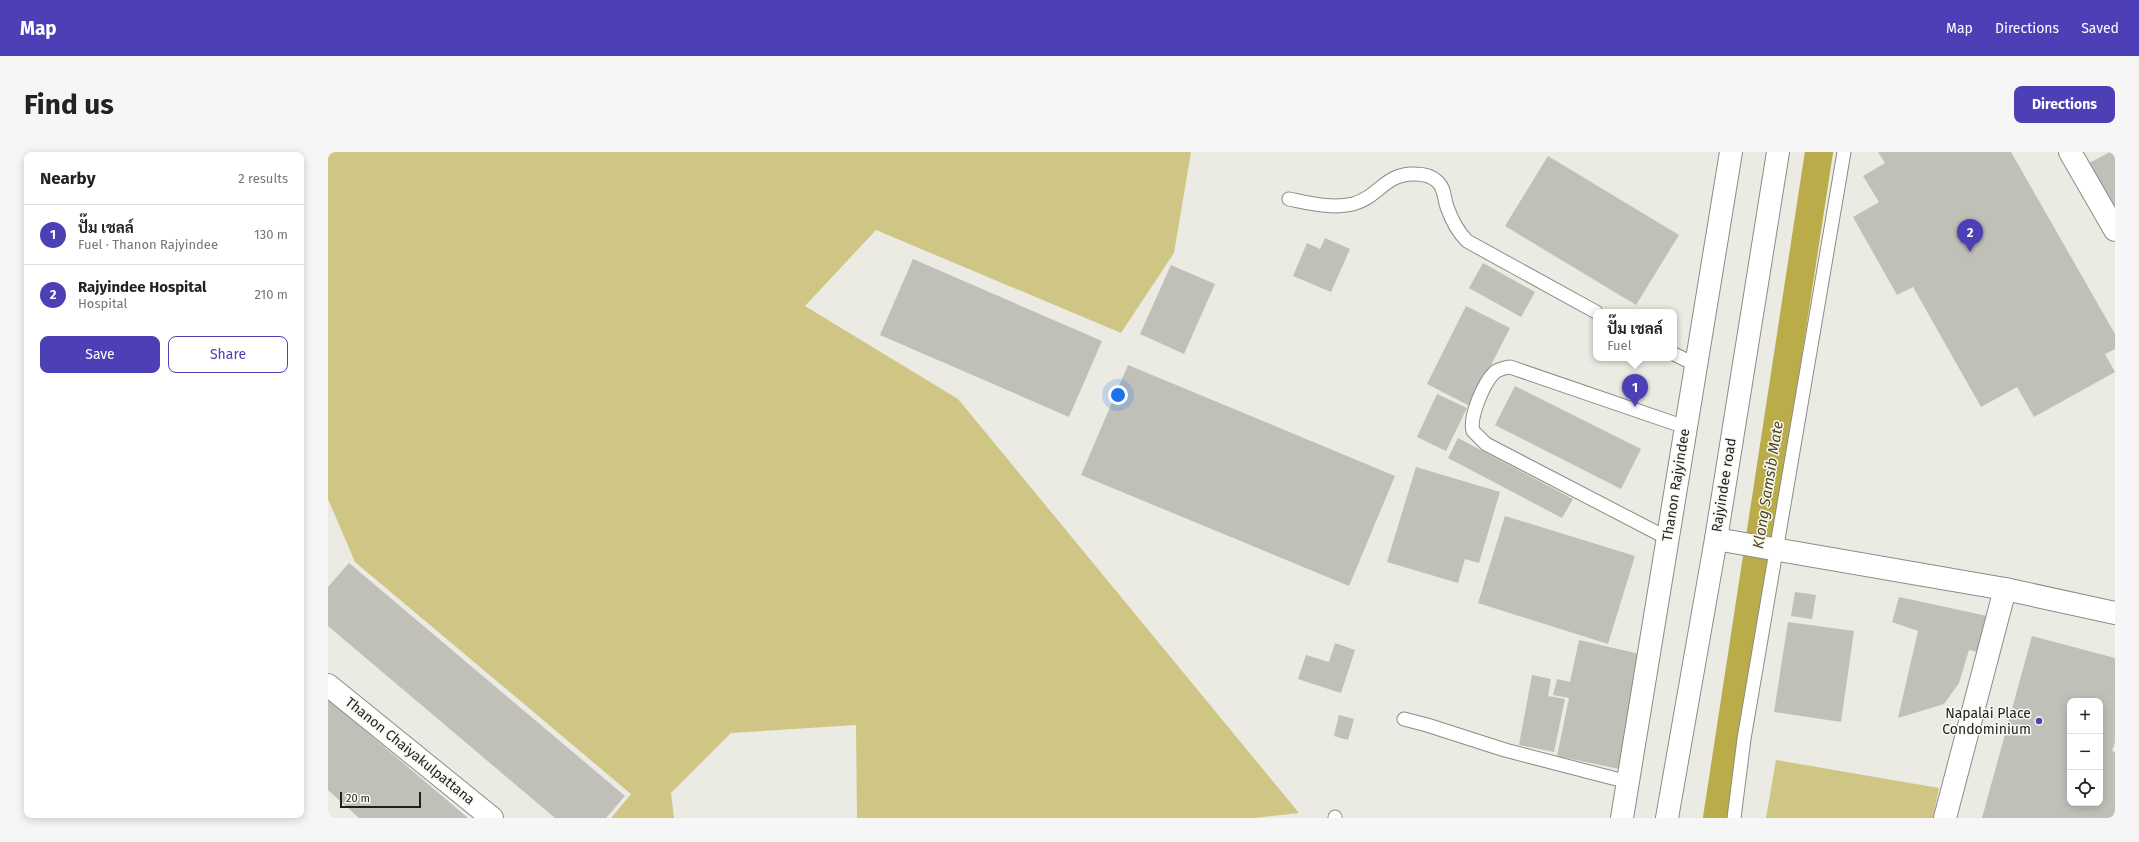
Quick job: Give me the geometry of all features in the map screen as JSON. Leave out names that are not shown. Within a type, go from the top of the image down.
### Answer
[{"type":"main road","name":"Thanon Rajyindee","points":[[1622,818],[1731,152]]},
{"type":"main road","name":"Rajyindee road","points":[[1667,818],[1723,540],[1778,152]]},
{"type":"main road","points":[[2070,152],[2115,230]]},
{"type":"main road","points":[[1723,540],[2005,589],[2115,613]]},
{"type":"main road","points":[[1945,818],[2005,589]]},
{"type":"main road","name":"Thanon Chaiyakulpattana","points":[[328,684],[492,818]]},
{"type":"lane","points":[[1734,818],[1744,739],[1844,152]]},
{"type":"lane","points":[[1290,199],[1328,206],[1343,205],[1362,200],[1399,175],[1425,175],[1439,183],[1443,190],[1446,205],[1456,229],[1467,241],[1593,310]]},
{"type":"lane","points":[[1677,356],[1696,365]]},
{"type":"lane","points":[[1667,538],[1486,444],[1473,431],[1472,419],[1478,401],[1491,377],[1500,370],[1510,367],[1685,427]]},
{"type":"lane","points":[[1404,719],[1505,750],[1628,782]]},
{"type":"shaded area","points":[[328,152],[1191,152],[1174,253],[1121,333],[876,230],[805,306],[958,399],[1299,813],[1254,818],[857,818],[856,725],[731,733],[671,793],[674,818],[611,818],[631,794],[355,562],[328,499]]},
{"type":"shaded area","points":[[1776,760],[1939,788],[1933,818],[1766,818]]},
{"type":"building","points":[[1878,152],[2011,152],[2115,334],[2115,349],[2105,354],[2115,372],[2034,417],[2017,387],[1981,407],[1913,287],[1897,295],[1853,217],[1879,202],[1863,176],[1885,163]]},
{"type":"building","points":[[2110,152],[2115,152],[2115,211],[2089,163]]},
{"type":"building","points":[[1548,156],[1679,235],[1636,305],[1505,226]]},
{"type":"building","points":[[1325,238],[1350,249],[1331,292],[1293,276],[1307,243],[1320,249]]},
{"type":"building","points":[[913,259],[1102,341],[1069,417],[880,335]]},
{"type":"building","points":[[1483,263],[1535,292],[1521,317],[1469,288]]},
{"type":"building","points":[[1171,265],[1215,284],[1184,354],[1140,334]]},
{"type":"building","points":[[1466,306],[1510,328],[1470,406],[1427,384]]},
{"type":"building","points":[[1128,365],[1395,476],[1349,586],[1081,475]]},
{"type":"building","points":[[1515,386],[1641,449],[1621,489],[1495,425]]},
{"type":"building","points":[[1437,394],[1467,408],[1446,451],[1417,437]]},
{"type":"building","points":[[1458,438],[1573,499],[1562,518],[1448,458]]},
{"type":"building","points":[[1416,467],[1500,492],[1479,563],[1465,559],[1458,583],[1387,562]]},
{"type":"building","points":[[1505,516],[1635,556],[1608,644],[1478,603]]},
{"type":"building","points":[[349,563],[625,796],[606,818],[555,818],[328,626],[328,587]]},
{"type":"building","points":[[1795,592],[1816,595],[1812,619],[1791,616]]},
{"type":"building","points":[[1899,597],[1992,617],[1982,653],[1969,650],[1959,683],[1944,704],[1898,718],[1918,631],[1892,622]]},
{"type":"building","points":[[1788,622],[1854,631],[1841,722],[1774,712]]},
{"type":"building","name":"Napalai Place Condominium","points":[[2032,636],[2115,658],[2115,742],[2112,751],[2115,752],[2115,818],[1982,818]]},
{"type":"building","points":[[1579,640],[1644,655],[1619,769],[1557,756],[1569,698],[1553,695],[1557,679],[1570,682]]},
{"type":"building","points":[[1335,643],[1355,650],[1341,693],[1298,679],[1306,655],[1329,662]]},
{"type":"building","points":[[1532,675],[1551,679],[1548,696],[1565,699],[1554,752],[1519,745]]},
{"type":"building","points":[[328,699],[468,818],[359,818],[328,790]]},
{"type":"building","points":[[1339,715],[1354,719],[1348,740],[1334,736]]},
{"type":"waterway","name":"Klong Samsib Mate","points":[[1717,818],[1819,152]]},
{"type":"place","name":"Rajyindee Hospital","points":[[1970,252]]},
{"type":"place","name":"ปั๊ม เชลล์","points":[[1635,407]]},
{"type":"place","name":"Napalai Place Condominium","points":[[2039,721]]}]
